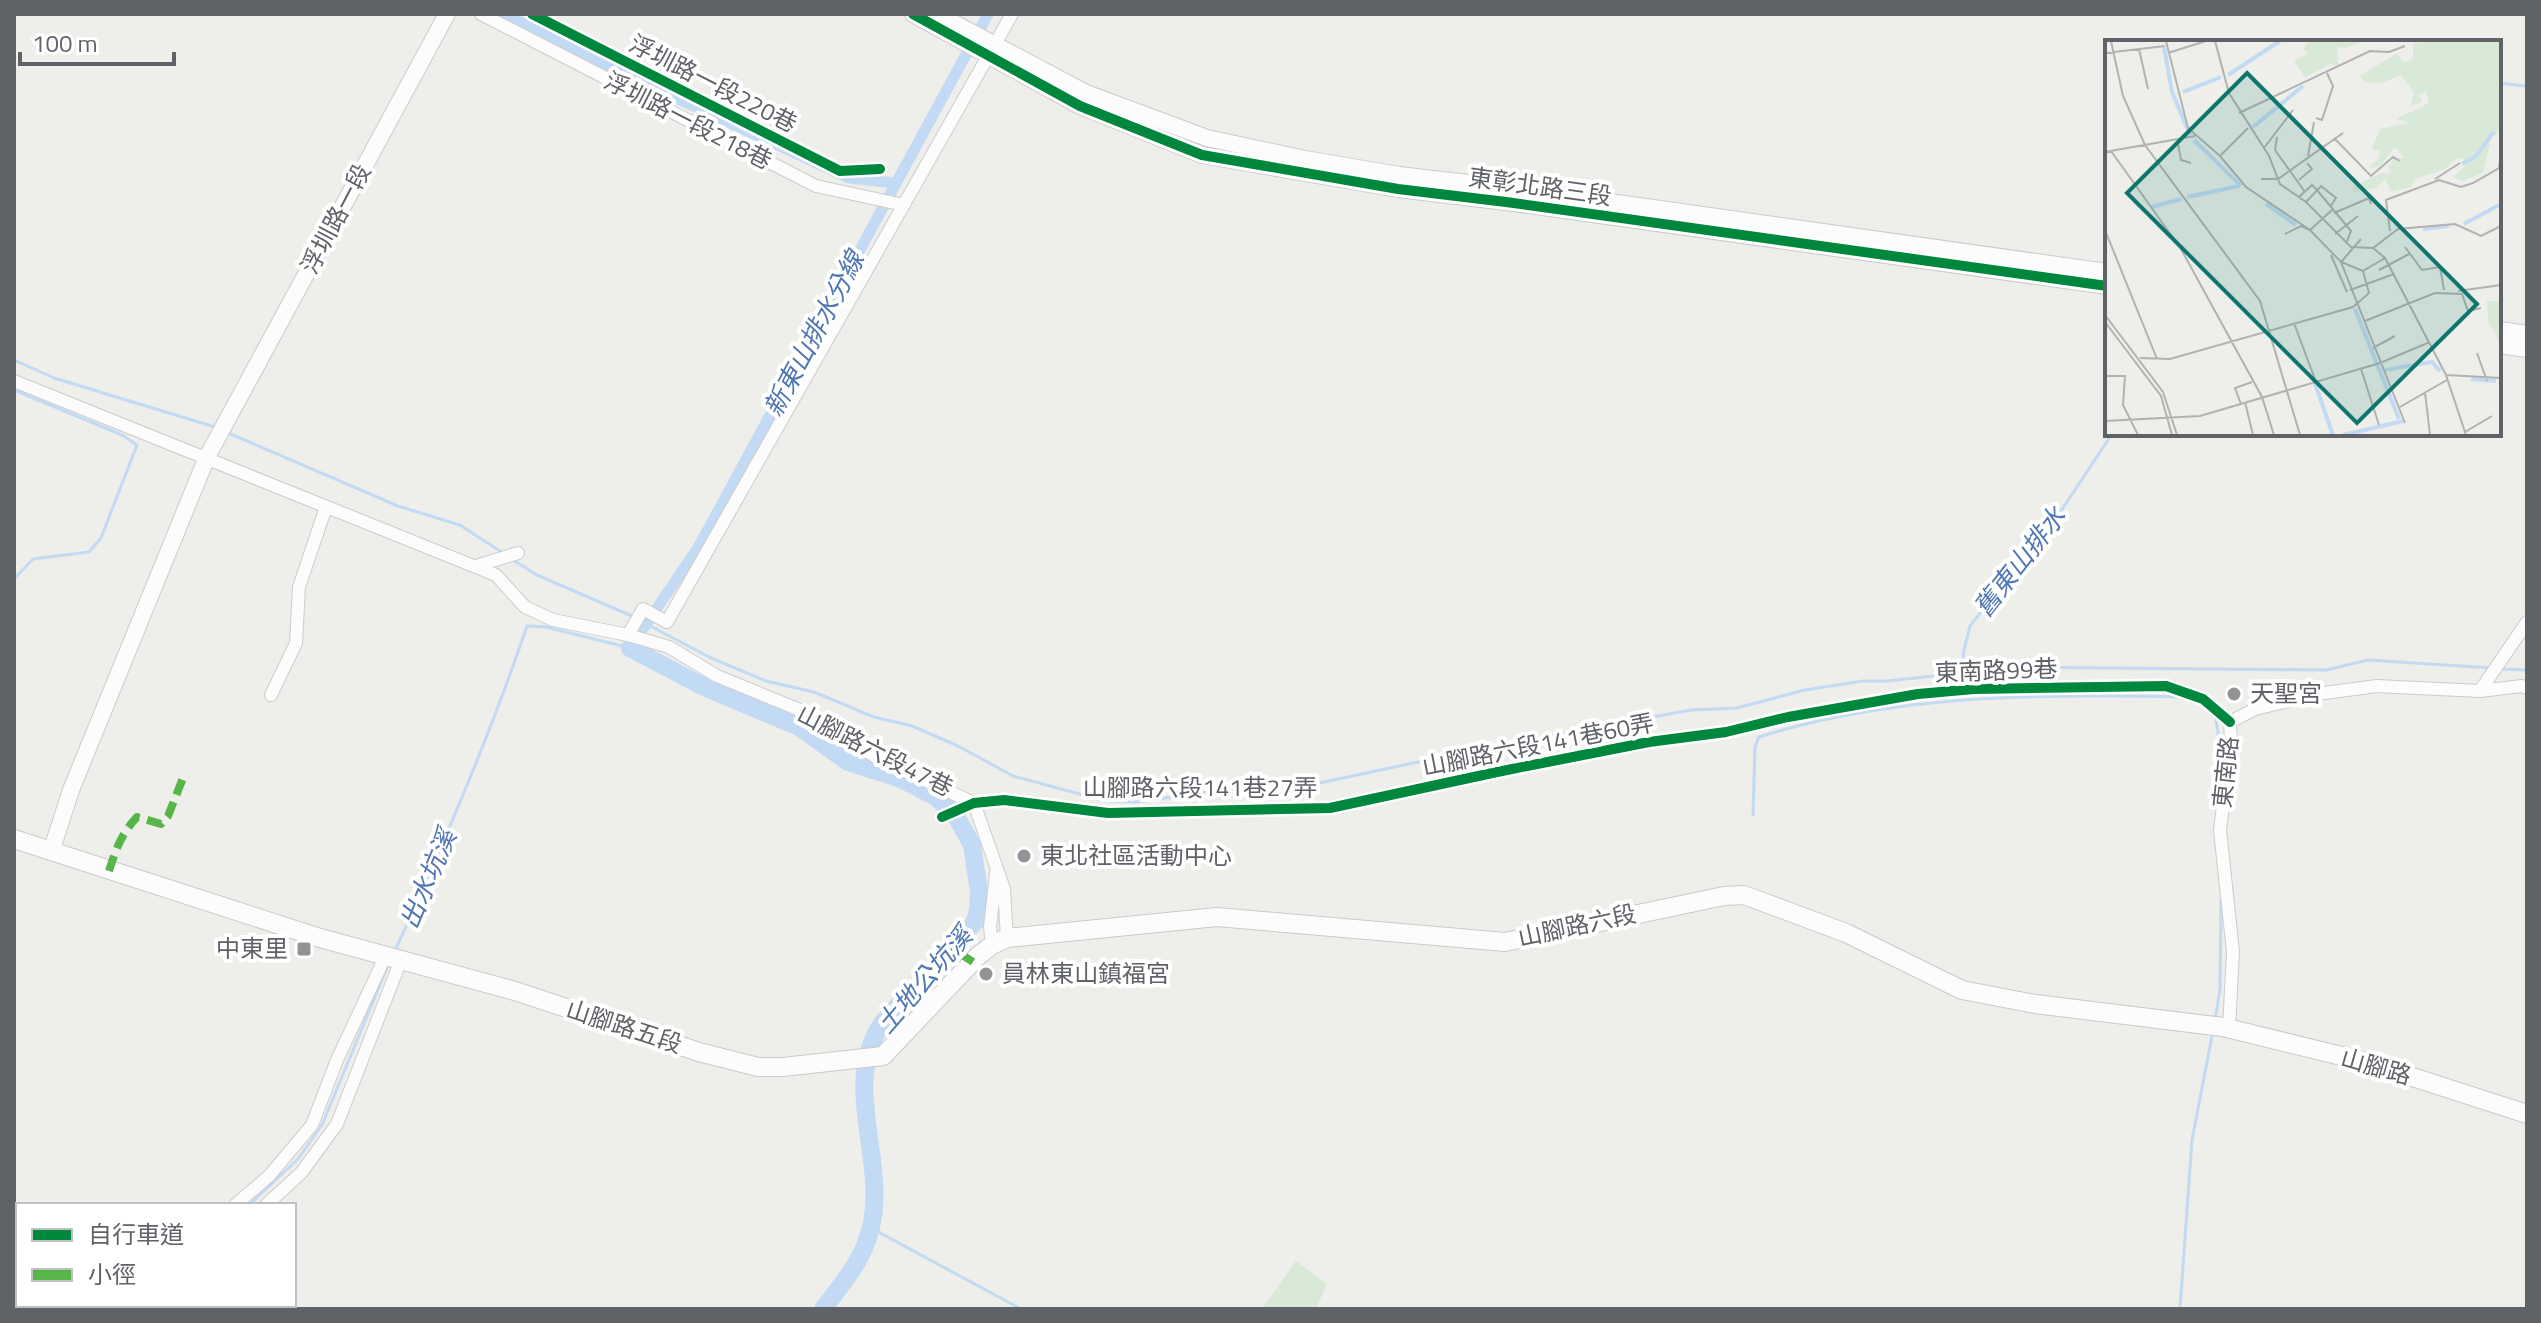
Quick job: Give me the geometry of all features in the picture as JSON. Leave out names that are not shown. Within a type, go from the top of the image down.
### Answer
[{"type":"main road","name":"山腳路五段","points":[[14,839],[320,938],[515,991],[699,1052],[758,1067],[883,1056],[1000,941]]},
{"type":"main road","name":"山腳路六段","points":[[1000,941],[1217,917],[1505,942],[1724,896],[1744,895],[1846,933],[1953,987],[2035,1004],[2226,1027]]},
{"type":"main road","name":"山腳路","points":[[2226,1027],[2366,1062],[2527,1114]]},
{"type":"street","name":"浮圳路一段","points":[[51,852],[71,790],[207,457],[447,14]]},
{"type":"street","name":"浮圳路一段218巷","points":[[481,14],[816,186],[904,205]]},
{"type":"street","points":[[913,14],[992,51]]},
{"type":"street","points":[[937,14],[964,36]]},
{"type":"street","points":[[628,635],[643,609],[667,622],[1012,14]]},
{"type":"street","name":"東彰北路三段","points":[[992,51],[1086,93],[1207,138],[1305,159],[1399,175],[2105,272]]},
{"type":"street","name":"東彰北路三段","points":[[992,51],[1080,106],[1202,155],[1398,189],[2105,286]]},
{"type":"street","points":[[2501,330],[2527,334]]},
{"type":"street","points":[[2501,345],[2527,349]]},
{"type":"street","name":"山腳路六段47巷","points":[[14,381],[476,566],[496,575],[525,607],[553,620],[669,647],[717,676],[817,717],[877,758],[974,803],[1004,889],[1000,941]]},
{"type":"street","points":[[271,695],[296,643],[299,587],[326,507]]},
{"type":"street","points":[[476,566],[518,553]]},
{"type":"street","points":[[2480,691],[2527,622]]},
{"type":"street","name":"東南路99巷","points":[[1755,726],[1788,717],[1918,694],[1974,689],[2166,686],[2203,699],[2230,722]]},
{"type":"street","name":"東南路","points":[[2226,1027],[2233,952],[2220,830],[2231,742],[2230,722],[2255,709],[2317,694],[2377,686],[2480,691],[2527,688]]},
{"type":"street","name":"山腳路六段141巷60弄","points":[[1330,808],[1649,742],[1755,726]]},
{"type":"street","name":"山腳路六段141巷27弄","points":[[974,803],[1004,800],[1108,813],[1330,808]]},
{"type":"street","points":[[942,817],[974,803]]},
{"type":"street","points":[[237,1203],[269,1176],[312,1125],[337,1060],[393,958]]},
{"type":"street","points":[[268,1203],[301,1173],[337,1124],[393,958]]},
{"type":"green space","points":[[1296,1261],[1327,1284],[1316,1309],[1262,1309]]},
{"type":"waterway","points":[[504,14],[592,59],[849,178],[895,183]]},
{"type":"waterway","name":"新東山排水分線","points":[[630,648],[699,546],[988,14]]},
{"type":"waterway","name":"舊東山排水","points":[[2501,83],[2527,86]]},
{"type":"waterway","points":[[14,360],[54,378],[215,427]]},
{"type":"waterway","points":[[14,390],[122,435],[137,445],[101,538],[89,552],[33,559],[14,579]]},
{"type":"waterway","points":[[226,432],[398,506],[460,525],[503,553]]},
{"type":"waterway","name":"舊東山排水","points":[[1968,685],[1963,654],[1970,626],[2063,508],[2111,436]]},
{"type":"waterway","points":[[513,560],[537,575],[632,616]]},
{"type":"waterway","points":[[639,620],[711,658],[766,681],[814,692],[874,717],[912,726],[958,746],[1013,776],[1106,801],[1136,802],[1273,783],[1310,785],[1498,745],[1691,710],[1737,708],[1805,690],[1863,681],[2019,667],[2326,670],[2368,660],[2492,668]]},
{"type":"waterway","name":"出水坑溪","points":[[394,953],[465,791],[527,626],[546,627],[630,648]]},
{"type":"waterway","name":"土地公坑溪","points":[[630,648],[704,687],[799,727],[848,762],[901,779],[936,797],[956,816],[972,845],[979,892],[975,922],[883,1022],[871,1046],[865,1072],[874,1178],[870,1231],[857,1263],[823,1309]]},
{"type":"waterway","points":[[2500,669],[2527,670]]},
{"type":"waterway","points":[[1753,815],[1755,747],[1759,737],[1810,723],[1863,712],[1969,700],[2076,696],[2183,697]]},
{"type":"waterway","points":[[2206,709],[2216,719],[2222,764]]},
{"type":"waterway","points":[[2215,1020],[2220,989],[2221,900]]},
{"type":"waterway","name":"出水坑溪","points":[[251,1203],[298,1159],[322,1125],[389,963]]},
{"type":"waterway","points":[[2180,1309],[2192,1140],[2213,1031]]},
{"type":"waterway","points":[[871,1228],[1021,1309]]},
{"type":"marked path","points":[[109,871],[131,823],[137,817],[161,824],[168,816],[183,778]]},
{"type":"marked path","points":[[943,942],[973,962]]},
{"type":"cycle path","name":"浮圳路一段220巷","points":[[532,14],[840,171],[880,169]]},
{"type":"cycle path","points":[[913,14],[1080,106],[1202,155],[1398,189],[2105,286]]},
{"type":"cycle path","points":[[942,817],[974,803],[1004,800],[1108,813],[1330,808],[1649,742],[1726,732],[1788,717],[1918,694],[1974,689],[2166,686],[2203,699],[2230,722]]},
{"type":"place","name":"天聖宮","points":[[2234,694]]},
{"type":"place","name":"東北社區活動中心","points":[[1024,856]]},
{"type":"place","name":"中東里","points":[[304,949]]},
{"type":"place","name":"員林東山鎮福宮","points":[[986,974]]}]
